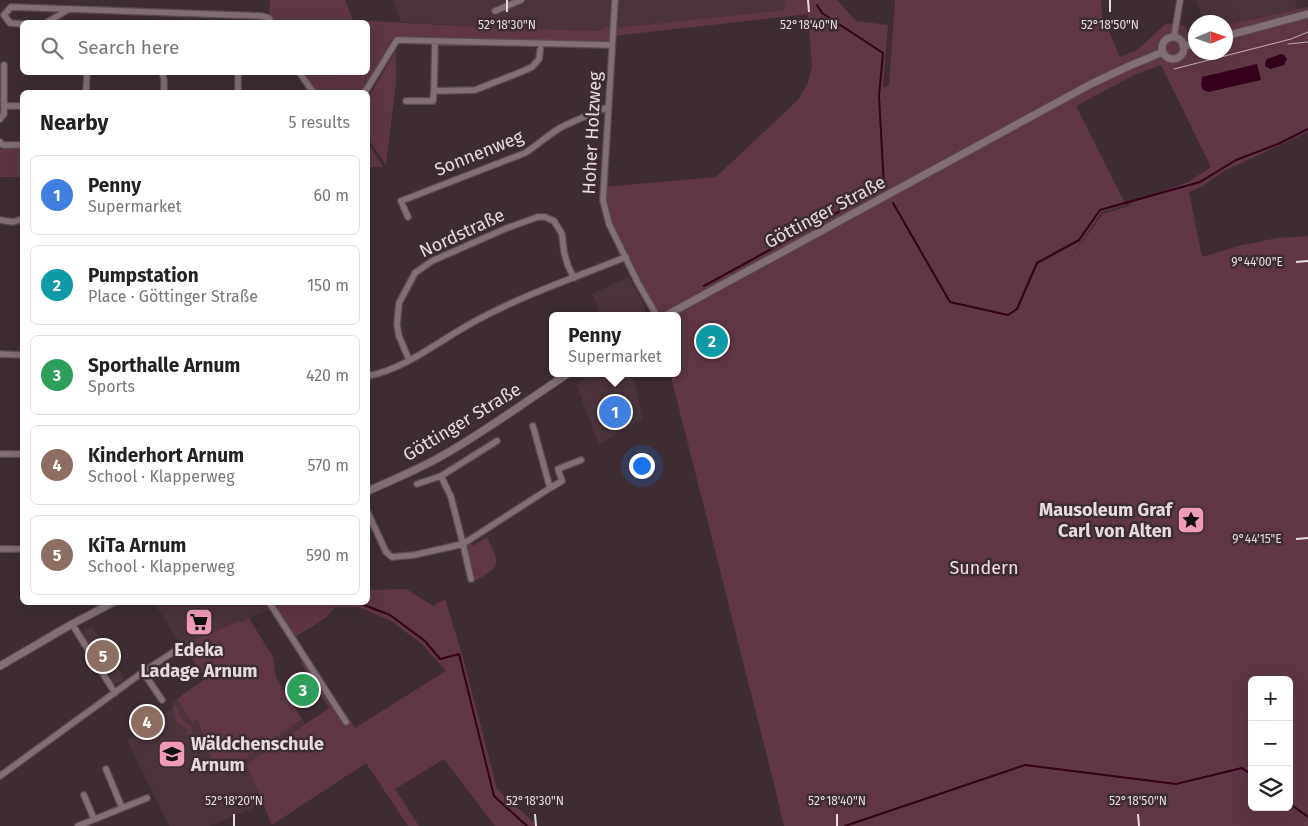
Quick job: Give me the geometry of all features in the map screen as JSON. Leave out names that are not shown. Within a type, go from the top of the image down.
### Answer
[{"type":"street","points":[[495,11],[521,0]]},
{"type":"street","name":"Hoher Holzweg","points":[[615,0],[603,200],[609,224],[655,312]]},
{"type":"street","points":[[1174,38],[1180,0]]},
{"type":"street","points":[[20,24],[10,23],[4,15],[11,7],[261,16],[270,20]]},
{"type":"street","points":[[51,20],[67,10]]},
{"type":"street","points":[[1233,34],[1308,14]]},
{"type":"street","points":[[1169,38],[1181,41],[1183,46],[1182,53],[1178,58],[1170,59],[1165,55],[1162,48],[1165,40],[1169,38]]},
{"type":"street","points":[[366,90],[398,40],[612,45]]},
{"type":"street","points":[[406,101],[433,101],[435,42]]},
{"type":"street","points":[[434,91],[475,90],[521,72],[532,67],[539,59],[541,44]]},
{"type":"street","points":[[1183,46],[1188,45]]},
{"type":"street","name":"Göttinger Straße","points":[[672,312],[1091,84],[1163,52]]},
{"type":"street","points":[[0,119],[4,114],[4,65]]},
{"type":"street","points":[[86,90],[87,75]]},
{"type":"street","points":[[163,75],[164,90]]},
{"type":"street","points":[[238,75],[238,90]]},
{"type":"street","points":[[301,75],[312,90]]},
{"type":"street","points":[[3,102],[20,106]]},
{"type":"street","name":"Sonnenweg","points":[[408,217],[402,201],[525,153],[562,127],[608,107]]},
{"type":"street","points":[[0,142],[3,145],[20,145]]},
{"type":"street","name":"Nordstraße","points":[[409,360],[397,325],[399,303],[415,273],[432,261],[512,226],[538,217],[554,221],[562,234],[564,252],[574,278]]},
{"type":"street","points":[[0,220],[13,222],[20,220]]},
{"type":"street","points":[[370,376],[409,360],[478,319],[535,292],[626,257]]},
{"type":"street","points":[[0,354],[20,355]]},
{"type":"street","name":"Göttinger Straße","points":[[370,490],[442,456],[479,434],[563,377]]},
{"type":"street","points":[[533,426],[550,488]]},
{"type":"street","points":[[418,484],[442,476],[497,441]]},
{"type":"street","points":[[0,454],[20,454]]},
{"type":"street","points":[[546,473],[581,460]]},
{"type":"street","points":[[370,517],[386,552],[392,557],[463,544],[562,481],[558,469]]},
{"type":"street","points":[[442,476],[451,497],[471,580]]},
{"type":"street","points":[[0,549],[20,549]]},
{"type":"street","points":[[0,666],[108,605]]},
{"type":"street","points":[[271,605],[346,722]]},
{"type":"street","points":[[72,624],[115,693]]},
{"type":"street","points":[[0,776],[143,672],[181,647]]},
{"type":"street","points":[[143,672],[162,700]]},
{"type":"street","points":[[106,769],[122,808]]},
{"type":"street","points":[[84,795],[94,819]]},
{"type":"street","points":[[78,826],[147,798]]},
{"type":"shaded area","points":[[393,0],[784,0],[785,10],[613,28],[606,27],[600,31],[497,28],[401,22]]},
{"type":"shaded area","points":[[1196,0],[1295,0],[1298,9],[1233,23],[1233,15],[1201,15]]},
{"type":"shaded area","points":[[1281,54],[1287,59],[1284,65],[1270,69],[1265,66],[1267,59]]},
{"type":"shaded area","points":[[1257,64],[1261,80],[1208,92],[1203,90],[1201,85],[1202,77]]},
{"type":"shaded area","points":[[629,277],[645,307],[644,312],[598,312],[598,306],[592,294]]},
{"type":"shaded area","points":[[587,377],[633,377],[643,418],[599,445],[576,384]]},
{"type":"shaded area","name":"Edeka Ladage Arnum","points":[[155,605],[267,605],[270,609],[241,622],[239,621],[180,643]]},
{"type":"shaded area","points":[[91,626],[125,679],[114,686],[81,633]]},
{"type":"shaded area","name":"Wäldchenschule Arnum","points":[[190,690],[197,719],[219,777],[302,719],[305,723],[246,764],[263,804],[210,826],[169,826],[127,740],[173,708],[171,704]]},
{"type":"green space","name":"Sundern","points":[[270,0],[345,0],[353,20],[270,20]]},
{"type":"green space","name":"Sundern","points":[[784,0],[837,0],[856,21],[888,25],[883,87],[889,86],[895,0],[1101,0],[1102,16],[1120,57],[1137,50],[1167,23],[1184,25],[1188,32],[1188,60],[1233,60],[1233,23],[1308,7],[1308,132],[1222,172],[1203,186],[1189,192],[1202,257],[1238,246],[1277,238],[1308,236],[1308,826],[784,826],[671,377],[681,377],[681,312],[655,312],[609,224],[604,187],[716,177],[798,100],[808,83],[812,67],[808,14],[613,36],[612,45],[398,40],[366,90],[312,90],[300,75],[370,75],[370,21],[497,28],[600,31],[606,27],[613,28],[785,10]],"holes":[[[1161,65],[1211,167],[1188,182],[1126,205],[1076,106],[1134,75]],[[1135,204],[1103,214],[1068,261],[1102,212]]]},
{"type":"green space","points":[[396,50],[396,83],[386,165],[370,141],[370,95]]},
{"type":"green space","points":[[370,146],[383,167],[370,167]]},
{"type":"green space","points":[[0,149],[20,149],[20,177],[0,177]]},
{"type":"green space","points":[[487,537],[495,554],[496,564],[489,572],[473,582],[465,550],[469,544],[474,545]]},
{"type":"green space","points":[[406,589],[433,606],[445,599],[464,661],[497,789],[538,826],[495,826],[444,759],[395,789],[419,826],[408,826],[366,763],[272,825],[246,764],[329,708],[301,663],[303,662],[331,707],[338,703],[355,728],[446,671],[422,644],[391,621],[358,607],[335,607],[327,617],[295,637],[274,605],[370,605],[370,590]]},
{"type":"green space","points":[[249,618],[273,657],[276,678],[302,719],[219,777],[197,719],[192,722],[177,699],[206,678],[180,643]]},
{"type":"green space","points":[[174,705],[183,720],[191,726],[193,731],[190,735],[186,734],[188,731],[185,727],[177,722]]},
{"type":"waterway","points":[[704,286],[884,187],[879,96],[883,53],[822,13],[817,5]]},
{"type":"waterway","points":[[893,203],[950,302],[1008,315],[1017,309],[1037,263],[1079,240],[1100,210],[1200,182],[1236,160],[1278,144],[1308,129]]},
{"type":"waterway","points":[[1194,528],[1189,529],[1182,521],[1181,515],[1186,512],[1192,513],[1197,519],[1197,524]]},
{"type":"waterway","points":[[364,605],[390,615],[425,641],[440,659],[459,654],[494,796],[527,826]]},
{"type":"waterway","points":[[845,826],[1025,765],[1176,784],[1242,768],[1248,772]]},
{"type":"waterway","points":[[1293,806],[1308,817]]},
{"type":"tram line","points":[[1174,69],[1291,39],[1308,32]]},
{"type":"tram line","points":[[1288,44],[1308,42]]},
{"type":"place","name":"Pumpstation","points":[[712,341]]},
{"type":"place","name":"Penny","points":[[615,412]]},
{"type":"place","name":"Mausoleum Graf Carl von Alten","points":[[1191,520]]},
{"type":"place","name":"Edeka Ladage Arnum","points":[[199,622]]},
{"type":"place","name":"KiTa Arnum","points":[[103,656]]},
{"type":"place","name":"Sporthalle Arnum","points":[[303,690]]},
{"type":"place","name":"Kinderhort Arnum","points":[[147,722]]},
{"type":"place","name":"Wäldchenschule Arnum","points":[[172,754]]}]
